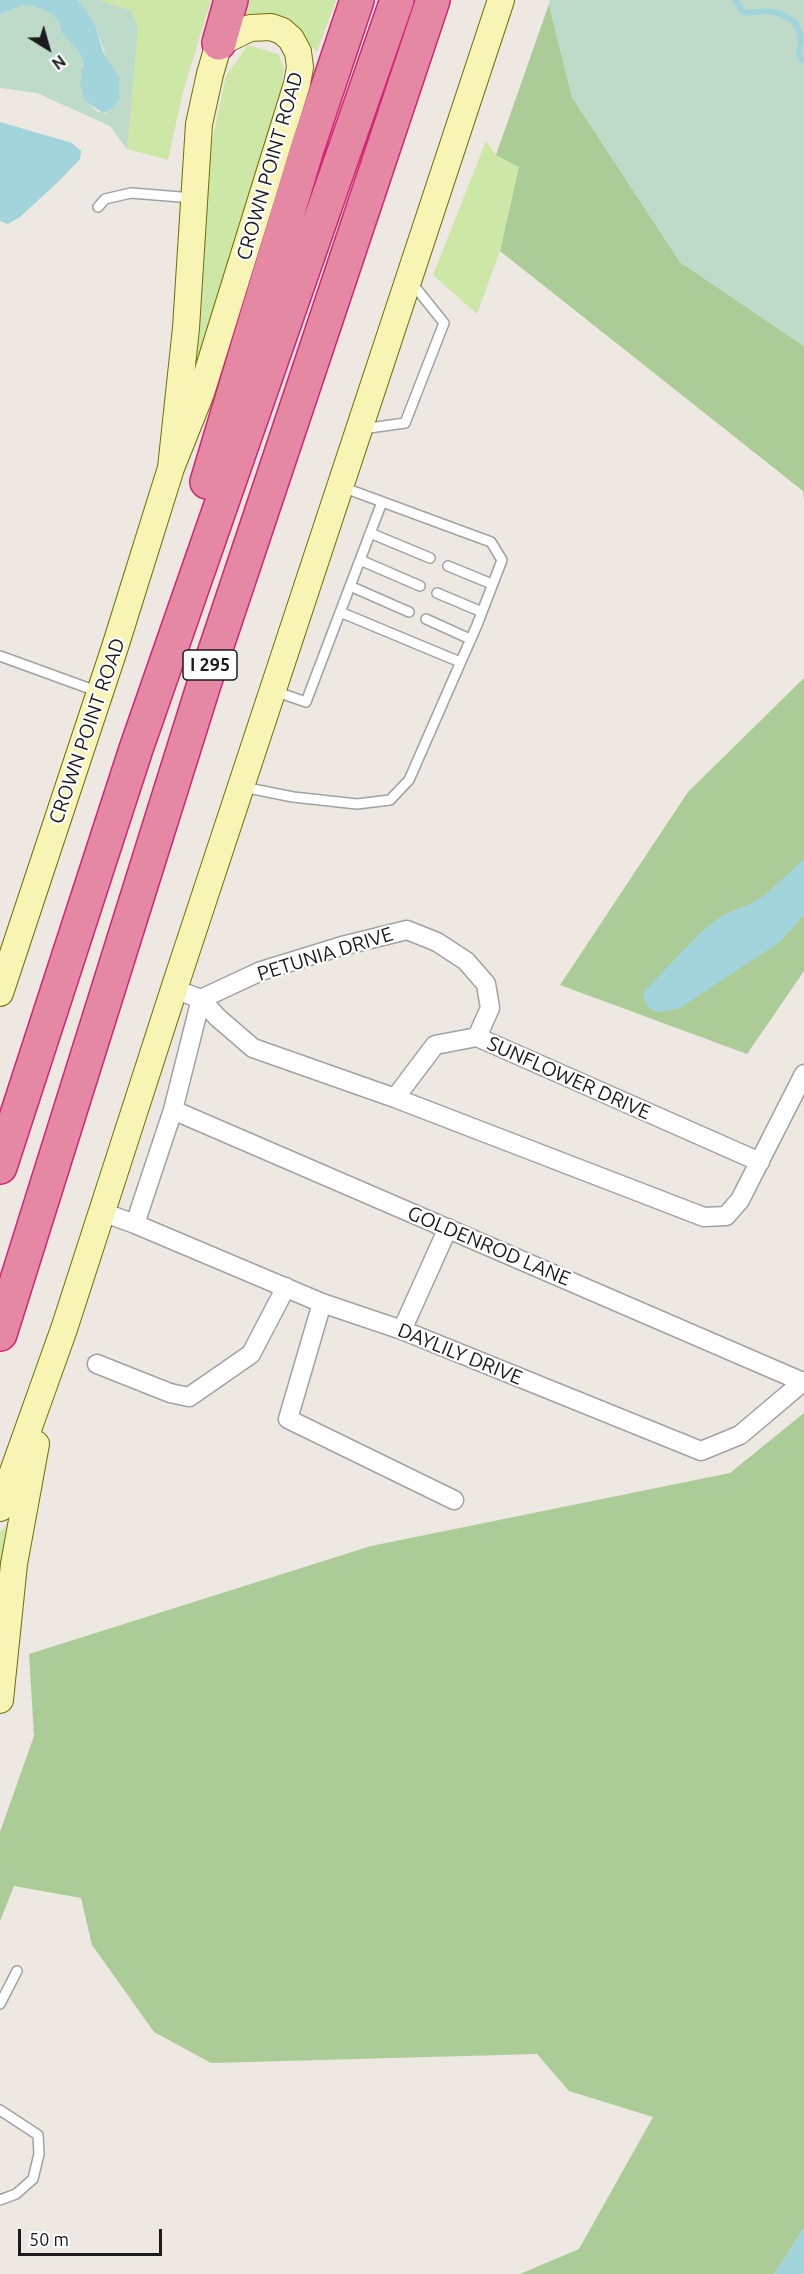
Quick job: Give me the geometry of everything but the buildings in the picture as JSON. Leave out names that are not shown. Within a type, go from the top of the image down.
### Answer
[{"type":"highway","points":[[219,43],[231,0]]},
{"type":"highway","points":[[158,686],[158,635],[186,558],[307,149],[357,0]]},
{"type":"highway","name":"I 295","points":[[0,1167],[158,686],[398,0]]},
{"type":"highway","name":"I 295","points":[[0,1334],[205,681],[433,0]]},
{"type":"main road","points":[[0,1508],[102,1212],[240,786],[501,0]]},
{"type":"main road","name":"CROWN POINT ROAD","points":[[0,993],[100,692],[171,468],[201,393],[297,84],[300,67],[298,52],[291,39],[282,31],[271,27],[250,28],[219,43],[199,124],[186,328],[171,468]]},
{"type":"main road","points":[[0,1700],[14,1564],[48,1373]]},
{"type":"street","name":"PETUNIA DRIVE","points":[[201,999],[261,971],[342,946],[407,930],[437,942],[466,961],[486,984],[490,1008],[477,1037]]},
{"type":"street","points":[[174,988],[201,999],[217,1017],[253,1048],[395,1098],[704,1217],[726,1216],[740,1200],[804,1074]]},
{"type":"street","points":[[135,1224],[173,1110],[201,999]]},
{"type":"street","name":"SUNFLOWER DRIVE","points":[[395,1098],[435,1046],[477,1037],[760,1162]]},
{"type":"street","name":"GOLDENROD LANE","points":[[173,1110],[804,1382]]},
{"type":"street","name":"DAYLILY DRIVE","points":[[102,1212],[322,1304],[402,1330],[701,1451],[740,1435],[804,1382]]},
{"type":"street","points":[[402,1330],[448,1228]]},
{"type":"street","points":[[97,1364],[170,1393],[189,1397],[251,1354],[286,1287]]},
{"type":"street","points":[[322,1304],[288,1419],[454,1500]]},
{"type":"lane","points":[[98,207],[105,199],[131,193],[193,198]]},
{"type":"lane","points":[[358,430],[405,423],[444,323],[408,279]]},
{"type":"lane","points":[[240,786],[293,797],[357,804],[390,800],[409,780],[471,639],[502,560],[491,542],[340,486]]},
{"type":"lane","points":[[272,690],[306,702],[382,502]]},
{"type":"lane","points":[[370,533],[430,558]]},
{"type":"lane","points":[[360,560],[420,586]]},
{"type":"lane","points":[[448,566],[492,584]]},
{"type":"lane","points":[[350,586],[409,612]]},
{"type":"lane","points":[[437,593],[482,612]]},
{"type":"lane","points":[[340,612],[460,662]]},
{"type":"lane","points":[[426,619],[471,639]]},
{"type":"lane","points":[[0,656],[100,692]]},
{"type":"lane","points":[[0,2004],[17,1971]]},
{"type":"lane","points":[[0,2110],[38,2135],[39,2154],[33,2179],[15,2194],[0,2200]]},
{"type":"green space","points":[[77,0],[99,0],[132,11],[138,28],[127,149],[110,126],[37,93],[0,88],[0,15],[22,5],[31,6],[56,16],[61,32],[82,57],[85,101],[98,112],[106,113],[106,57],[95,24]]},
{"type":"green space","points":[[99,0],[211,0],[183,92],[168,160],[127,149],[131,11]]},
{"type":"green space","points":[[247,0],[336,0],[317,52],[297,30],[271,16],[241,13]]},
{"type":"green space","points":[[550,0],[804,0],[804,346],[680,262],[572,97],[549,4]]},
{"type":"green space","points":[[549,4],[572,97],[680,262],[804,346],[804,500],[803,491],[500,251],[519,167],[496,155]]},
{"type":"green space","points":[[248,45],[278,54],[284,68],[279,108],[195,374],[204,177],[226,76]]},
{"type":"green space","points":[[486,141],[496,155],[519,167],[500,251],[477,314],[433,275]]},
{"type":"green space","points":[[804,678],[804,971],[747,1054],[560,985],[688,792]]},
{"type":"green space","points":[[804,1413],[804,2228],[774,2274],[520,2274],[579,2249],[653,2117],[569,2091],[537,2054],[211,2063],[154,2032],[92,1945],[81,1898],[14,1886],[0,1921],[0,1832],[34,1736],[29,1654],[371,1546],[730,1473]]},
{"type":"green space","points":[[11,1521],[0,1632],[0,1532]]},
{"type":"water","points":[[0,0],[77,0],[95,24],[103,52],[119,77],[119,98],[114,107],[103,113],[85,101],[80,84],[82,57],[61,32],[58,21],[52,13],[22,5],[0,15]]},
{"type":"water","points":[[0,122],[72,143],[81,151],[80,159],[58,182],[20,217],[8,224],[0,221]]},
{"type":"water","points":[[804,859],[804,915],[780,942],[680,1008],[660,1012],[648,1007],[643,996],[645,990],[702,931],[723,915],[765,895]]},
{"type":"water","points":[[804,2228],[804,2274],[774,2274]]},
{"type":"waterway","points":[[735,0],[743,12],[767,11],[781,14],[795,22],[801,36],[799,56],[804,61]]}]
